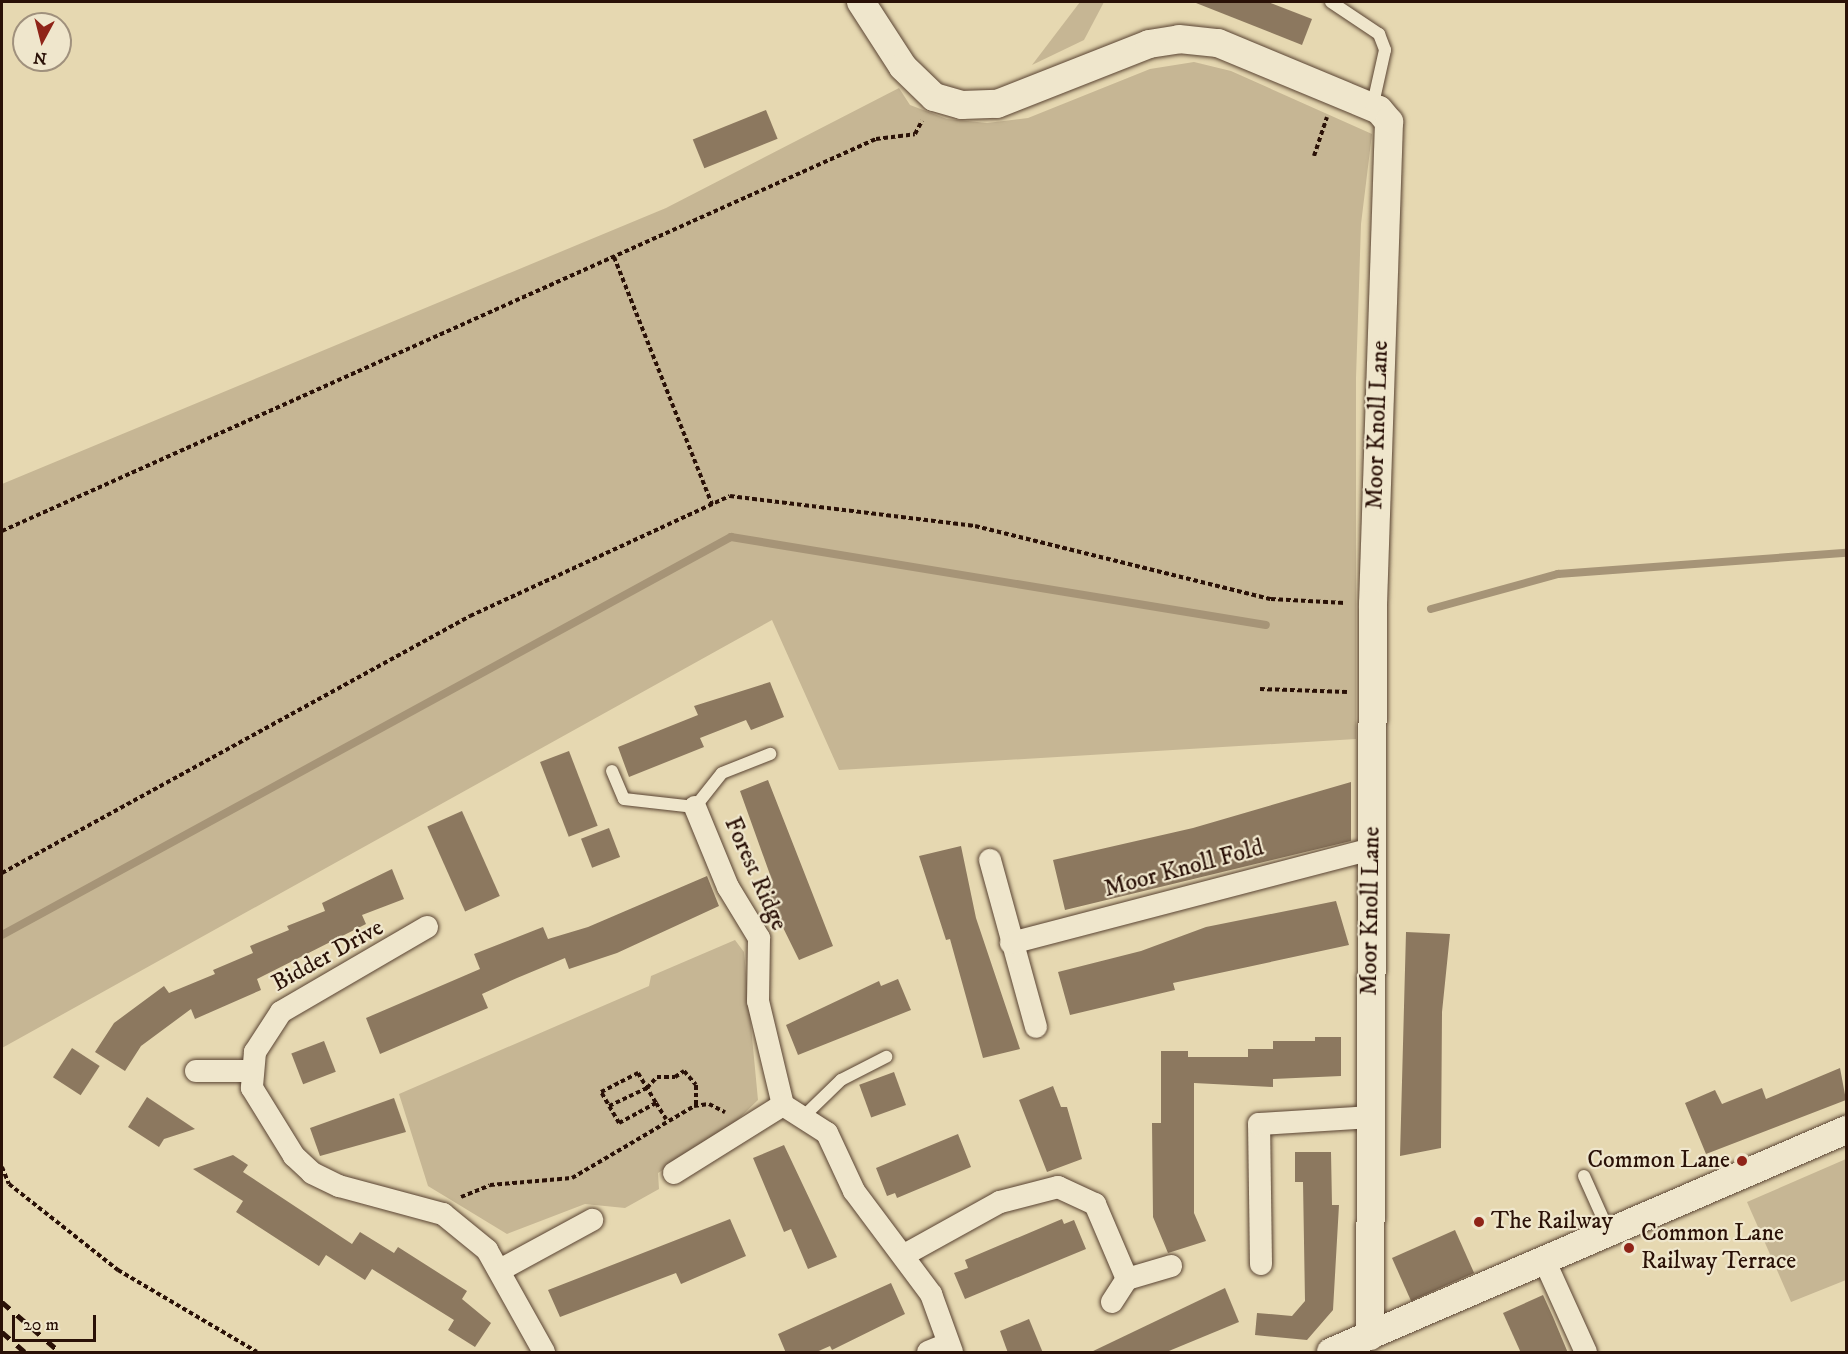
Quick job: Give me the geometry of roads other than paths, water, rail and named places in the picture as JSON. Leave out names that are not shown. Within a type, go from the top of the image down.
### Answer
[{"type":"street","name":"Moor Knoll Lane","points":[[861,2],[903,67],[934,97],[962,105],[997,104],[1140,48],[1179,39],[1218,43],[1336,91],[1372,108],[1389,122],[1392,139],[1378,379],[1373,604],[1369,1117],[1370,1336]]},
{"type":"street","name":"Forest Ridge","points":[[695,807],[728,887],[759,938],[758,1001],[783,1105]]},
{"type":"street","name":"Moor Knoll Fold","points":[[1011,943],[1372,849]]},
{"type":"street","points":[[990,860],[1036,1027]]},
{"type":"street","name":"Bidder Drive","points":[[427,927],[281,1012],[255,1052],[251,1071],[256,1104],[312,1173],[446,1216],[487,1250],[544,1353]]},
{"type":"street","points":[[196,1071],[251,1071]]},
{"type":"street","points":[[674,1173],[783,1105],[804,1116],[827,1132],[854,1191],[906,1254],[931,1294],[943,1350]]},
{"type":"street","points":[[1261,1264],[1259,1124],[1369,1117]]},
{"type":"street","points":[[1331,1353],[1546,1264],[1846,1130]]},
{"type":"street","points":[[906,1254],[1000,1202],[1058,1187],[1095,1204],[1127,1279]]},
{"type":"street","points":[[500,1270],[592,1220]]},
{"type":"street","points":[[1546,1264],[1586,1353]]},
{"type":"street","points":[[1112,1302],[1127,1279],[1171,1266]]},
{"type":"lane","points":[[1331,2],[1379,34],[1385,50],[1372,108]]},
{"type":"lane","points":[[612,771],[624,799],[695,807],[722,773],[770,754]]},
{"type":"lane","points":[[804,1116],[841,1080],[886,1057]]},
{"type":"lane","points":[[1584,1176],[1611,1235]]},
{"type":"waterway","points":[[2,935],[731,537],[1266,625]]},
{"type":"waterway","points":[[1431,609],[1558,574],[1846,553]]},
{"type":"railway","points":[[2,1302],[60,1352]]},
{"type":"railway","points":[[2,1332],[25,1352]]},
{"type":"place","name":"Common Lane","points":[[1742,1161]]},
{"type":"place","name":"The Railway","points":[[1479,1222]]},
{"type":"place","name":"Common Lane Railway Terrace","points":[[1629,1248]]}]
